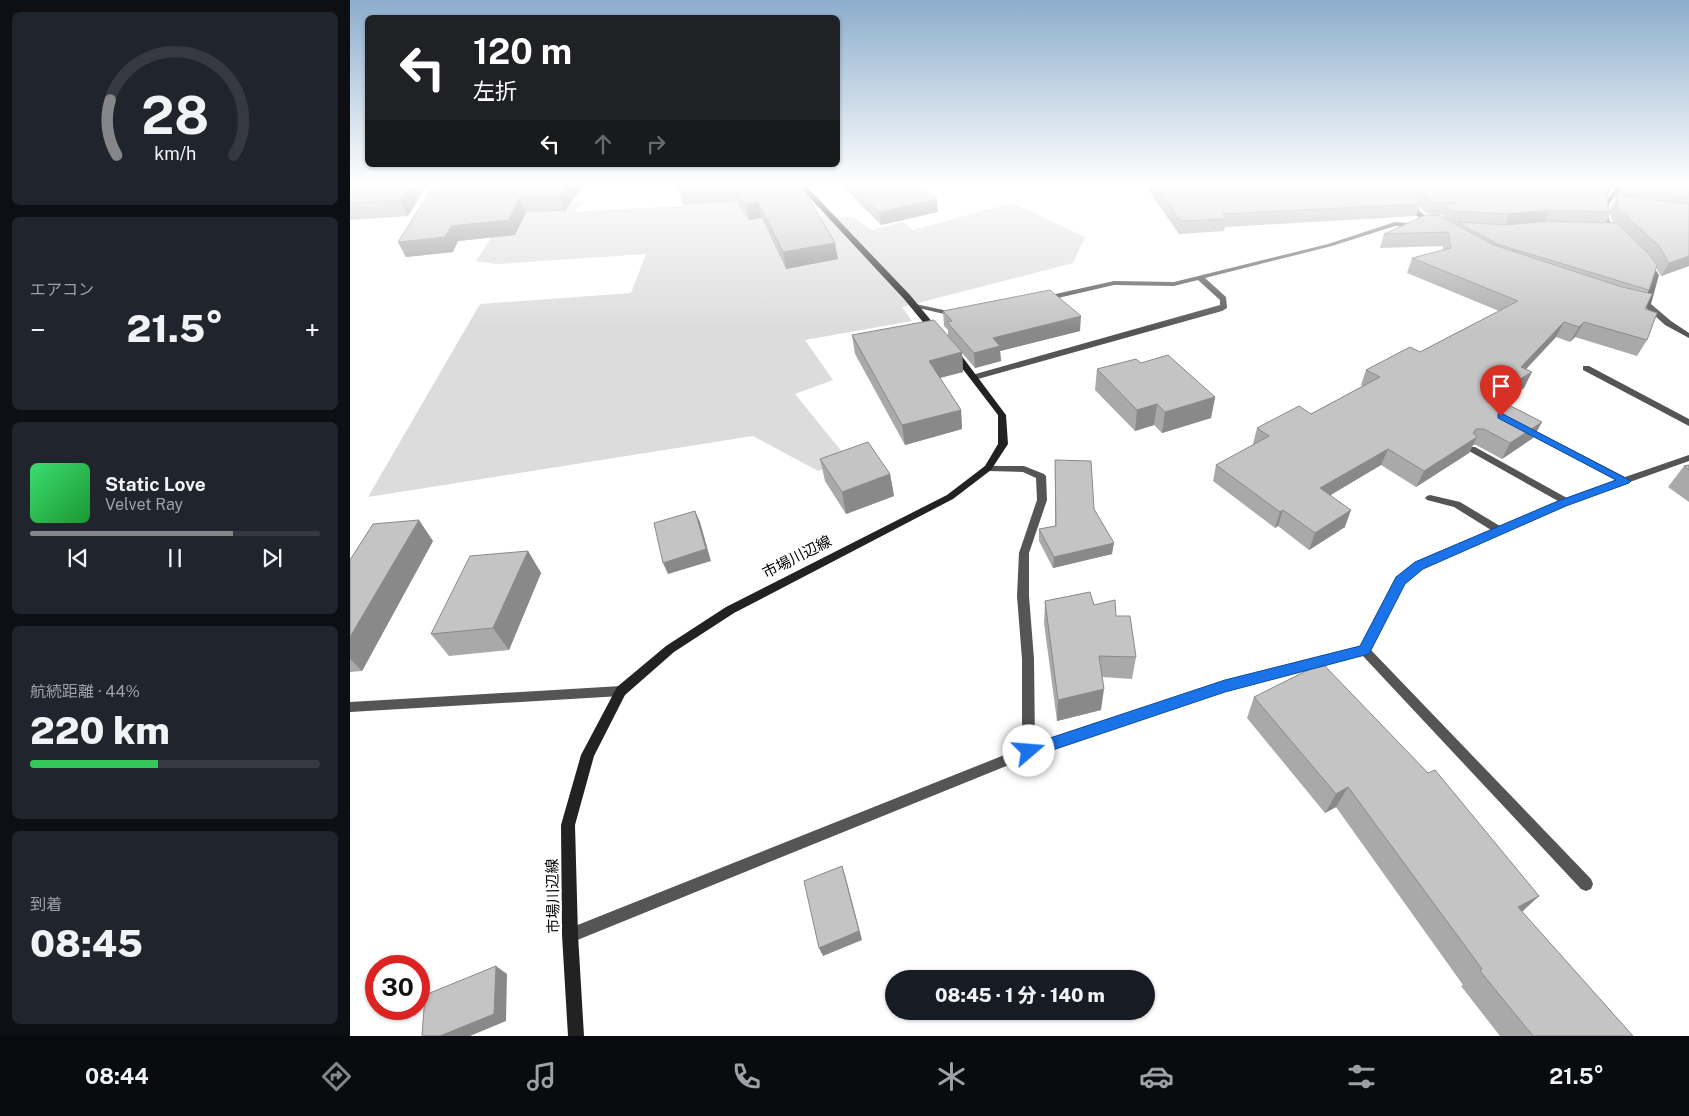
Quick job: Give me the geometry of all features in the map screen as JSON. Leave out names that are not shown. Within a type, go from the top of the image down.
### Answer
[{"type":"main road","points":[[846,232],[914,305],[938,334]]},
{"type":"main road","name":"市場川辺線","points":[[576,1036],[570,935],[568,825],[588,755],[621,691],[670,649],[730,610],[950,497],[988,468],[1003,444],[1002,415],[975,377],[951,348]]},
{"type":"street","points":[[1032,302],[1114,284],[1163,285],[1200,278],[1330,245],[1369,232]]},
{"type":"street","points":[[1617,232],[1621,236]]},
{"type":"street","points":[[1641,255],[1656,275],[1644,304],[1668,323],[1689,336]]},
{"type":"street","points":[[975,377],[1218,310],[1224,306],[1223,299],[1200,278]]},
{"type":"street","points":[[914,305],[943,313],[968,314]]},
{"type":"street","points":[[1586,368],[1689,423]]},
{"type":"street","points":[[1519,426],[1625,481]]},
{"type":"street","points":[[1472,449],[1567,502]]},
{"type":"street","points":[[570,935],[1029,751],[1225,686],[1364,650],[1400,581],[1419,565],[1567,502],[1689,458]]},
{"type":"street","points":[[988,468],[1024,469],[1041,476],[1042,500],[1024,553],[1023,596],[1028,659],[1029,751]]},
{"type":"street","points":[[1430,498],[1457,504],[1500,531]]},
{"type":"street","points":[[1364,650],[1586,884]]},
{"type":"street","points":[[350,707],[621,691]]},
{"type":"shaded area","points":[[495,232],[1075,232],[1085,237],[1073,263],[902,307],[912,321],[805,340],[833,380],[795,394],[847,458],[818,471],[753,436],[368,497],[480,304],[631,293],[646,254],[497,264],[476,261]]},
{"type":"building","points":[[404,232],[448,232],[445,237],[398,242]]},
{"type":"building","points":[[773,232],[829,232],[835,243],[783,252]]},
{"type":"building","points":[[1388,232],[1437,232],[1384,234]]},
{"type":"building","points":[[1448,232],[1470,232],[1494,245],[1622,287],[1652,294],[1645,309],[1657,313],[1647,340],[1584,322],[1579,327],[1564,322],[1521,367],[1532,372],[1491,396],[1542,422],[1510,443],[1484,429],[1476,429],[1473,433],[1477,437],[1424,471],[1388,449],[1320,488],[1351,510],[1315,533],[1283,510],[1280,512],[1216,465],[1269,436],[1257,428],[1299,406],[1311,414],[1380,377],[1366,370],[1410,347],[1420,352],[1518,301],[1412,258],[1451,248]]},
{"type":"building","points":[[1476,232],[1627,232],[1649,254],[1657,265],[1649,290],[1497,244]]},
{"type":"building","points":[[1644,232],[1689,232],[1689,256],[1669,263],[1659,246]]},
{"type":"building","points":[[1050,290],[1081,316],[993,338],[1000,346],[974,353],[947,322],[952,321],[943,311]]},
{"type":"building","points":[[934,320],[962,352],[929,361],[961,410],[902,425],[852,335]]},
{"type":"building","points":[[1168,355],[1215,397],[1165,412],[1157,404],[1137,410],[1097,369],[1136,359],[1141,363]]},
{"type":"building","points":[[868,442],[890,474],[842,492],[820,459]]},
{"type":"building","points":[[1055,460],[1091,461],[1094,509],[1114,543],[1054,557],[1039,529],[1056,526]]},
{"type":"building","points":[[695,511],[706,549],[663,563],[654,523]]},
{"type":"building","points":[[419,520],[350,637],[350,560],[373,524]]},
{"type":"building","points":[[528,551],[493,628],[431,634],[470,556]]},
{"type":"building","points":[[1090,592],[1094,605],[1115,600],[1116,616],[1130,616],[1136,657],[1099,656],[1104,689],[1058,700],[1045,601]]},
{"type":"building","points":[[1322,663],[1428,773],[1435,770],[1539,896],[1518,907],[1633,1036],[1533,1036],[1480,971],[1482,969],[1348,787],[1336,794],[1254,697]]},
{"type":"building","points":[[842,866],[859,931],[819,948],[804,881]]},
{"type":"building","points":[[496,966],[494,1014],[440,1036],[422,1036],[423,1020],[430,1020],[430,993]]},
{"type":"route","points":[[1029,751],[1225,686],[1364,650],[1400,581],[1419,565],[1562,503],[1625,481],[1501,416]]}]
